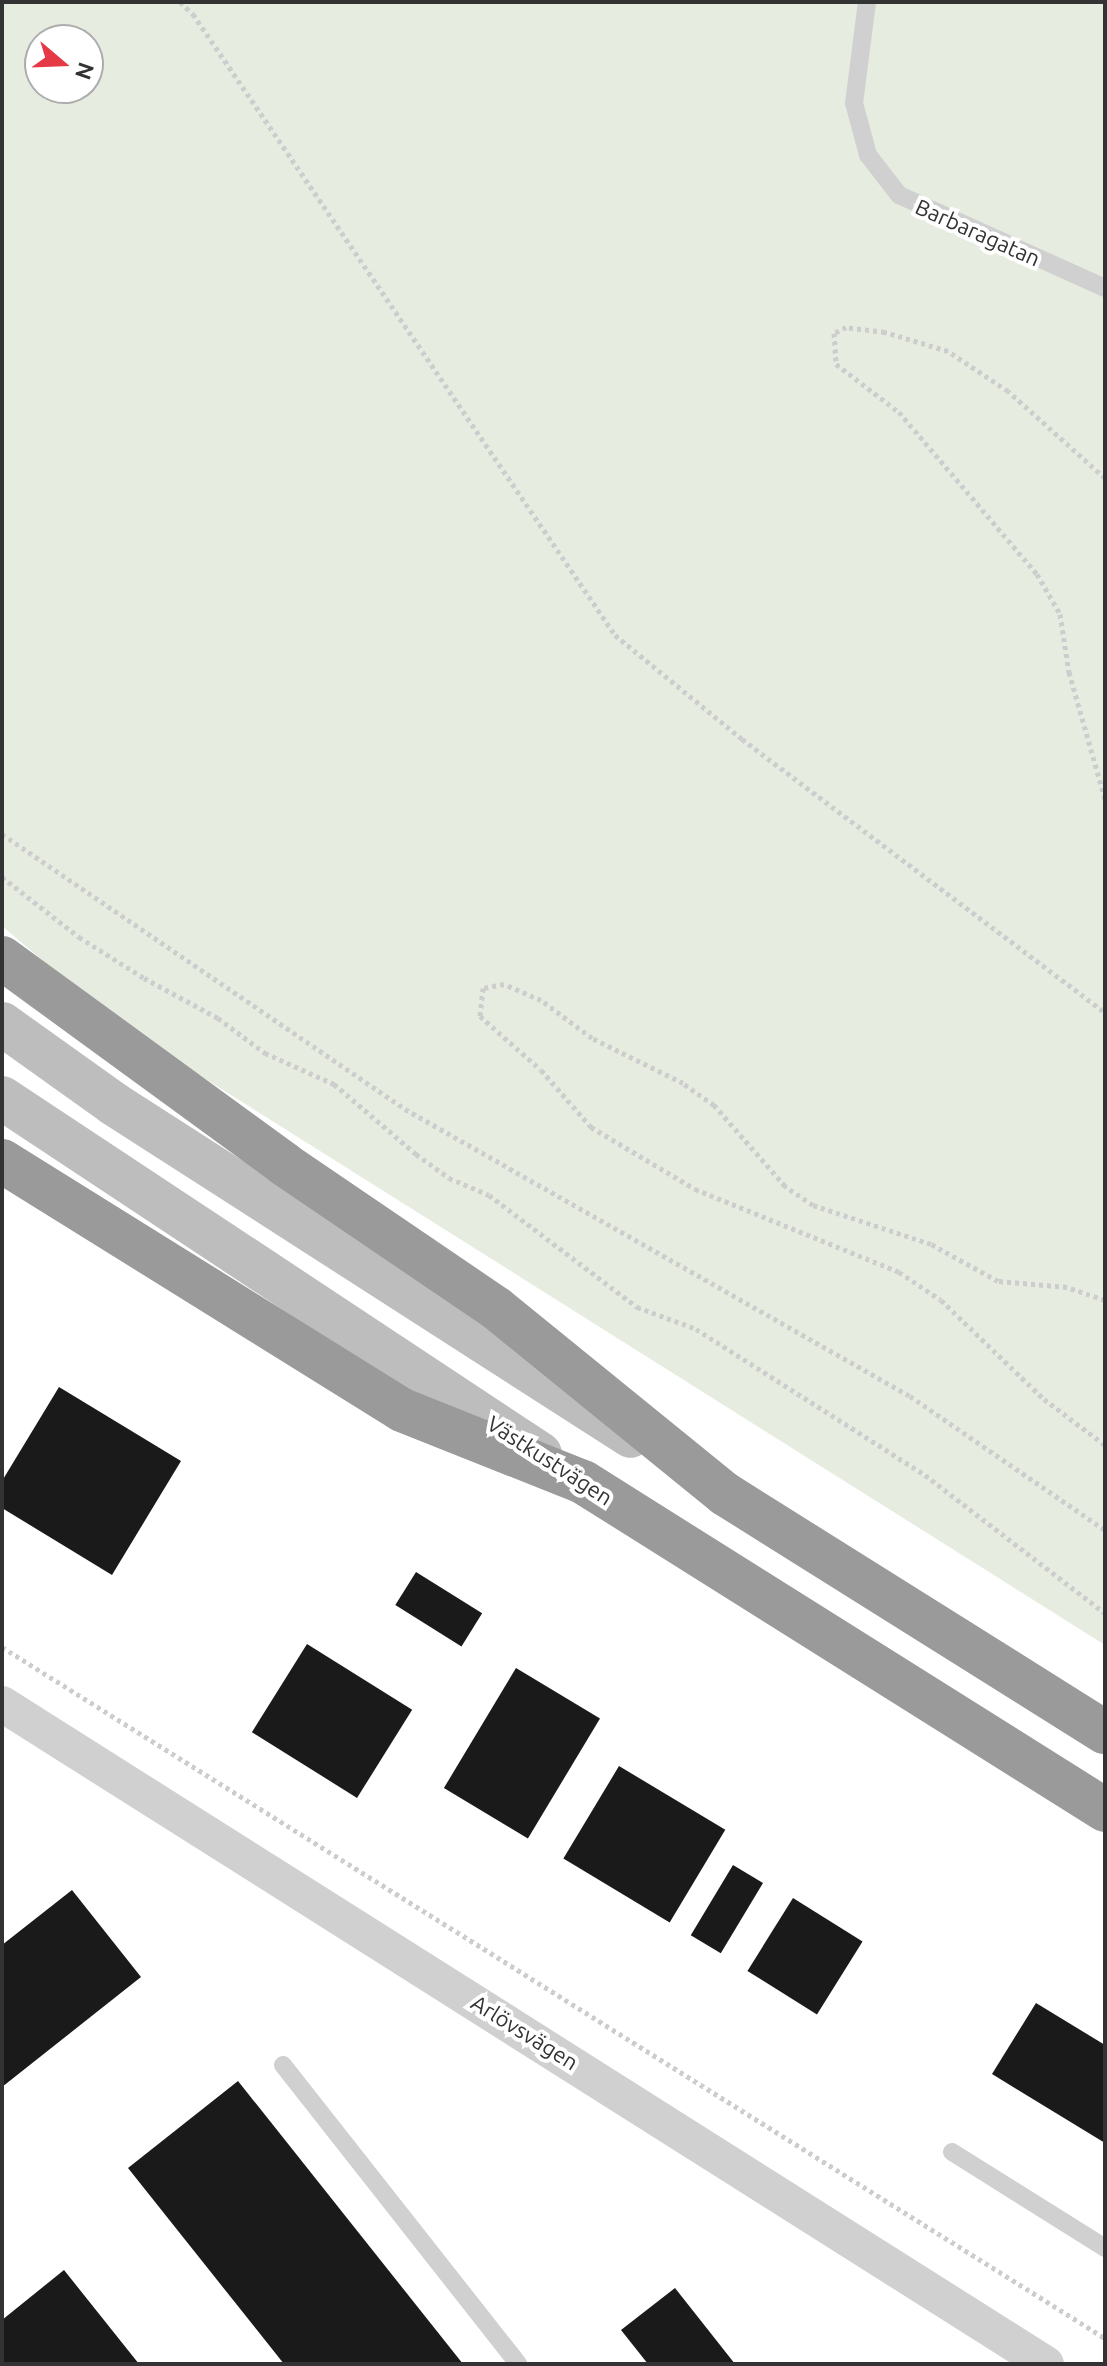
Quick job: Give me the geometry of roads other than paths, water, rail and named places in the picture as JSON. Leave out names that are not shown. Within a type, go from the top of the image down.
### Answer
[{"type":"highway","points":[[2,958],[284,1164],[496,1308],[725,1494],[1105,1732]]},
{"type":"highway","points":[[2,1161],[402,1410],[583,1482]]},
{"type":"highway","name":"Västkustvägen","points":[[583,1482],[1105,1810]]},
{"type":"main road","points":[[2,1024],[114,1104],[485,1346],[725,1494]]},
{"type":"main road","name":"Västkustvägen","points":[[2,1098],[583,1482]]},
{"type":"street","name":"Arlövsvägen","points":[[2,1704],[1046,2364]]},
{"type":"lane","name":"Barbaragatan","points":[[861,6],[854,103],[868,155],[899,195],[1105,288]]},
{"type":"lane","points":[[283,2065],[518,2364]]},
{"type":"lane","points":[[952,2152],[1105,2248]]}]
